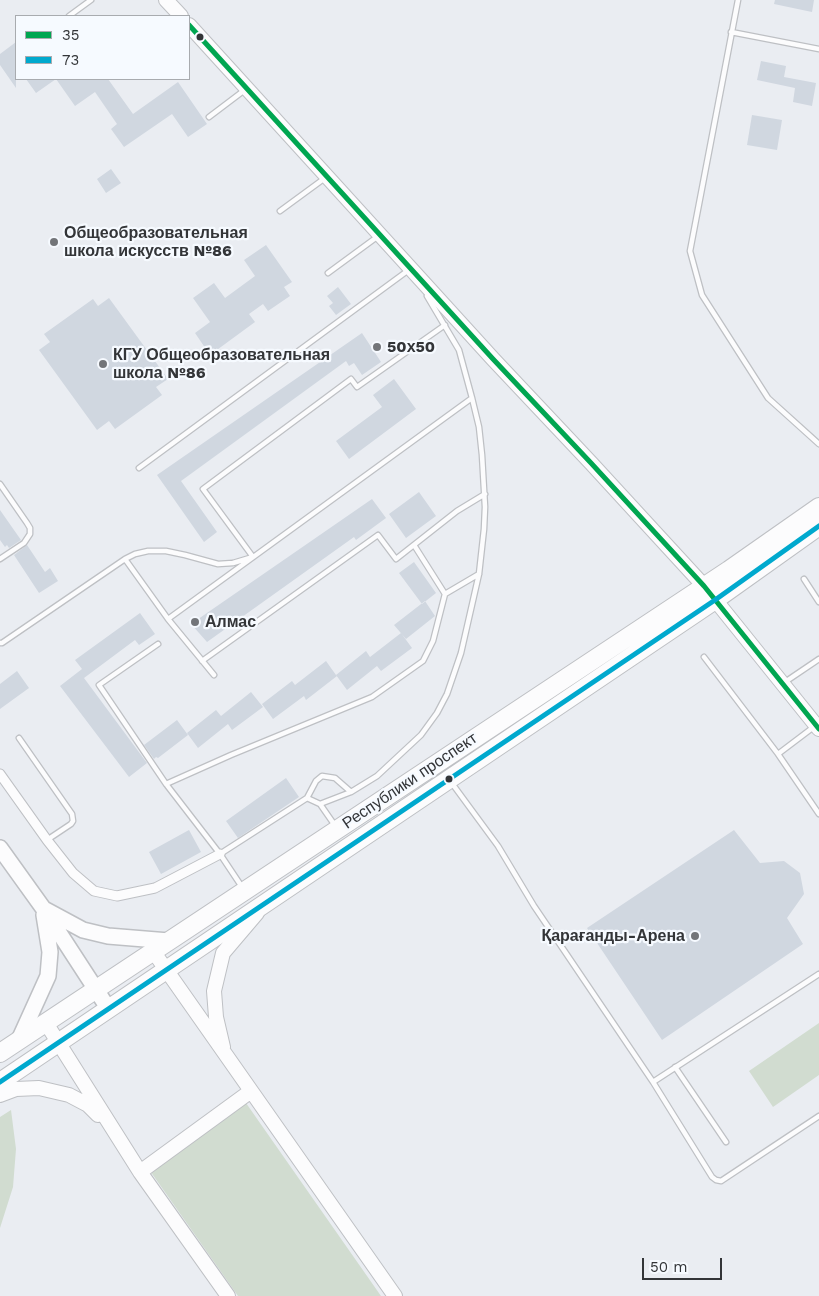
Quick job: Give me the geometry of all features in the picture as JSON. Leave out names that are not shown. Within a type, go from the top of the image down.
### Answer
[{"type":"highway","name":"Республики проспект","points":[[0,1053],[819,508]]},
{"type":"highway","name":"Республики проспект","points":[[0,1082],[715,600],[819,526]]},
{"type":"main road","points":[[166,0],[180,15]]},
{"type":"main road","points":[[190,26],[410,269],[704,586],[818,727]]},
{"type":"main road","points":[[0,848],[43,908],[108,1008]]},
{"type":"main road","points":[[224,1053],[216,1017],[214,991],[223,953],[267,902]]},
{"type":"main road","points":[[43,908],[83,930],[113,937],[169,941]]},
{"type":"main road","points":[[19,1040],[48,976],[50,952],[43,908]]},
{"type":"main road","points":[[153,951],[395,1296]]},
{"type":"main road","points":[[46,1022],[140,1172],[228,1296]]},
{"type":"main road","points":[[0,1095],[16,1089],[39,1088],[69,1095],[92,1108],[131,1157]]},
{"type":"main road","points":[[140,1172],[251,1092]]},
{"type":"street","points":[[0,774],[73,873],[94,891],[117,896],[155,888],[220,854]]},
{"type":"lane","points":[[70,15],[91,0]]},
{"type":"lane","points":[[738,0],[690,251],[702,295],[768,398],[819,444]]},
{"type":"lane","points":[[732,32],[819,49]]},
{"type":"lane","points":[[209,117],[247,89]]},
{"type":"lane","points":[[280,211],[327,177]]},
{"type":"lane","points":[[328,273],[380,235]]},
{"type":"lane","points":[[139,468],[410,269],[459,350],[479,427],[484,494],[484,529],[479,574],[461,653],[437,714],[421,735],[376,776],[351,792],[320,804]]},
{"type":"lane","points":[[253,557],[203,489],[351,378],[357,387],[445,325]]},
{"type":"lane","points":[[168,619],[472,398]]},
{"type":"lane","points":[[0,484],[30,528],[30,534],[24,544],[0,559]]},
{"type":"lane","points":[[202,661],[378,535],[396,559],[457,511],[484,494]]},
{"type":"lane","points":[[166,784],[372,697],[423,661],[433,641],[445,594],[414,546]]},
{"type":"lane","points":[[0,644],[135,554],[148,551],[166,551],[218,564],[233,563],[253,557]]},
{"type":"lane","points":[[125,559],[168,619],[214,675]]},
{"type":"lane","points":[[445,594],[479,574]]},
{"type":"lane","points":[[804,579],[819,602]]},
{"type":"lane","points":[[158,644],[99,685],[166,784],[245,890]]},
{"type":"lane","points":[[704,657],[778,754],[819,814]]},
{"type":"lane","points":[[783,683],[819,659]]},
{"type":"lane","points":[[778,754],[818,727]]},
{"type":"lane","points":[[20,738],[72,814],[73,821],[71,824],[47,840]]},
{"type":"lane","points":[[220,854],[307,798],[316,781],[322,776],[335,778],[351,792]]},
{"type":"lane","points":[[449,779],[498,846],[534,906],[653,1082],[705,1164],[709,1174],[716,1180],[721,1181],[819,1116]]},
{"type":"lane","points":[[307,798],[320,804],[338,829]]},
{"type":"lane","points":[[653,1082],[819,974]]},
{"type":"lane","points":[[675,1067],[726,1142]]},
{"type":"shaded area","points":[[819,1023],[819,1075],[773,1107],[749,1071]]},
{"type":"shaded area","points":[[246,1103],[381,1296],[238,1296],[148,1168]]},
{"type":"shaded area","points":[[11,1110],[16,1149],[13,1187],[0,1228],[0,1117]]},
{"type":"building","points":[[775,0],[814,0],[812,12],[774,4]]},
{"type":"building","points":[[15,43],[16,88],[0,65],[0,54]]},
{"type":"building","points":[[761,61],[786,66],[784,77],[816,83],[812,106],[793,102],[795,88],[757,80]]},
{"type":"building","points":[[27,80],[55,80],[36,93]]},
{"type":"building","points":[[57,80],[109,80],[133,114],[178,82],[207,124],[188,137],[172,114],[124,147],[111,129],[117,124],[95,92],[75,106]]},
{"type":"building","points":[[752,115],[782,120],[777,150],[747,145]]},
{"type":"building","points":[[111,169],[121,183],[106,193],[97,179]]},
{"type":"building","points":[[266,245],[292,282],[284,287],[290,296],[268,311],[263,304],[249,314],[255,322],[210,355],[195,333],[210,322],[193,298],[214,283],[225,298],[255,276],[244,260]]},
{"type":"building","points":[[338,287],[351,304],[336,315],[329,306],[333,303],[327,296]]},
{"type":"building","name":"КГУ Общеобразовательная школа №86","points":[[109,298],[168,379],[156,387],[162,395],[115,429],[109,421],[97,430],[39,350],[50,342],[44,334],[93,299],[98,306]]},
{"type":"building","points":[[362,333],[381,362],[362,375],[354,363],[349,366],[346,361],[181,481],[217,532],[204,542],[157,475]]},
{"type":"building","points":[[394,379],[416,409],[349,459],[336,441],[382,407],[373,395]]},
{"type":"building","points":[[419,492],[436,516],[406,538],[389,514]]},
{"type":"building","points":[[372,499],[386,518],[356,540],[354,537],[207,642],[191,624]]},
{"type":"building","points":[[0,510],[21,540],[9,548],[7,545],[5,547],[0,540]]},
{"type":"building","points":[[27,545],[45,572],[50,568],[58,581],[39,593],[14,555]]},
{"type":"building","points":[[414,562],[436,593],[422,604],[399,573]]},
{"type":"building","points":[[425,601],[435,616],[406,639],[394,625]]},
{"type":"building","points":[[140,613],[155,634],[139,645],[135,640],[84,678],[147,763],[129,777],[60,686],[82,669],[75,660]]},
{"type":"building","points":[[401,633],[412,648],[381,671],[377,666],[347,690],[337,676],[306,700],[304,696],[273,719],[262,704],[292,681],[295,685],[326,661],[336,675],[366,651],[370,657]]},
{"type":"building","points":[[17,671],[29,688],[0,709],[0,684]]},
{"type":"building","points":[[251,692],[263,707],[232,730],[228,724],[198,748],[187,733],[216,710],[221,716]]},
{"type":"building","points":[[177,720],[188,735],[154,759],[144,745]]},
{"type":"building","points":[[286,778],[299,797],[238,838],[226,821]]},
{"type":"building","points":[[189,830],[201,852],[161,874],[149,852]]},
{"type":"building","name":"Қарағанды-Арена","points":[[734,830],[760,863],[784,861],[800,873],[804,894],[787,918],[803,944],[662,1040],[587,928]]},
{"type":"transit line","name":"35","points":[[190,26],[493,359],[704,586],[819,729]]},
{"type":"transit line","name":"73","points":[[0,1082],[715,600],[819,526]]},
{"type":"place","name":"Общеобразовательная школа искусств №86","points":[[54,242]]},
{"type":"place","name":"50х50","points":[[377,347]]},
{"type":"place","name":"КГУ Общеобразовательная школа №86","points":[[103,364]]},
{"type":"place","name":"Алмас","points":[[195,622]]},
{"type":"place","name":"Қарағанды-Арена","points":[[695,936]]}]
